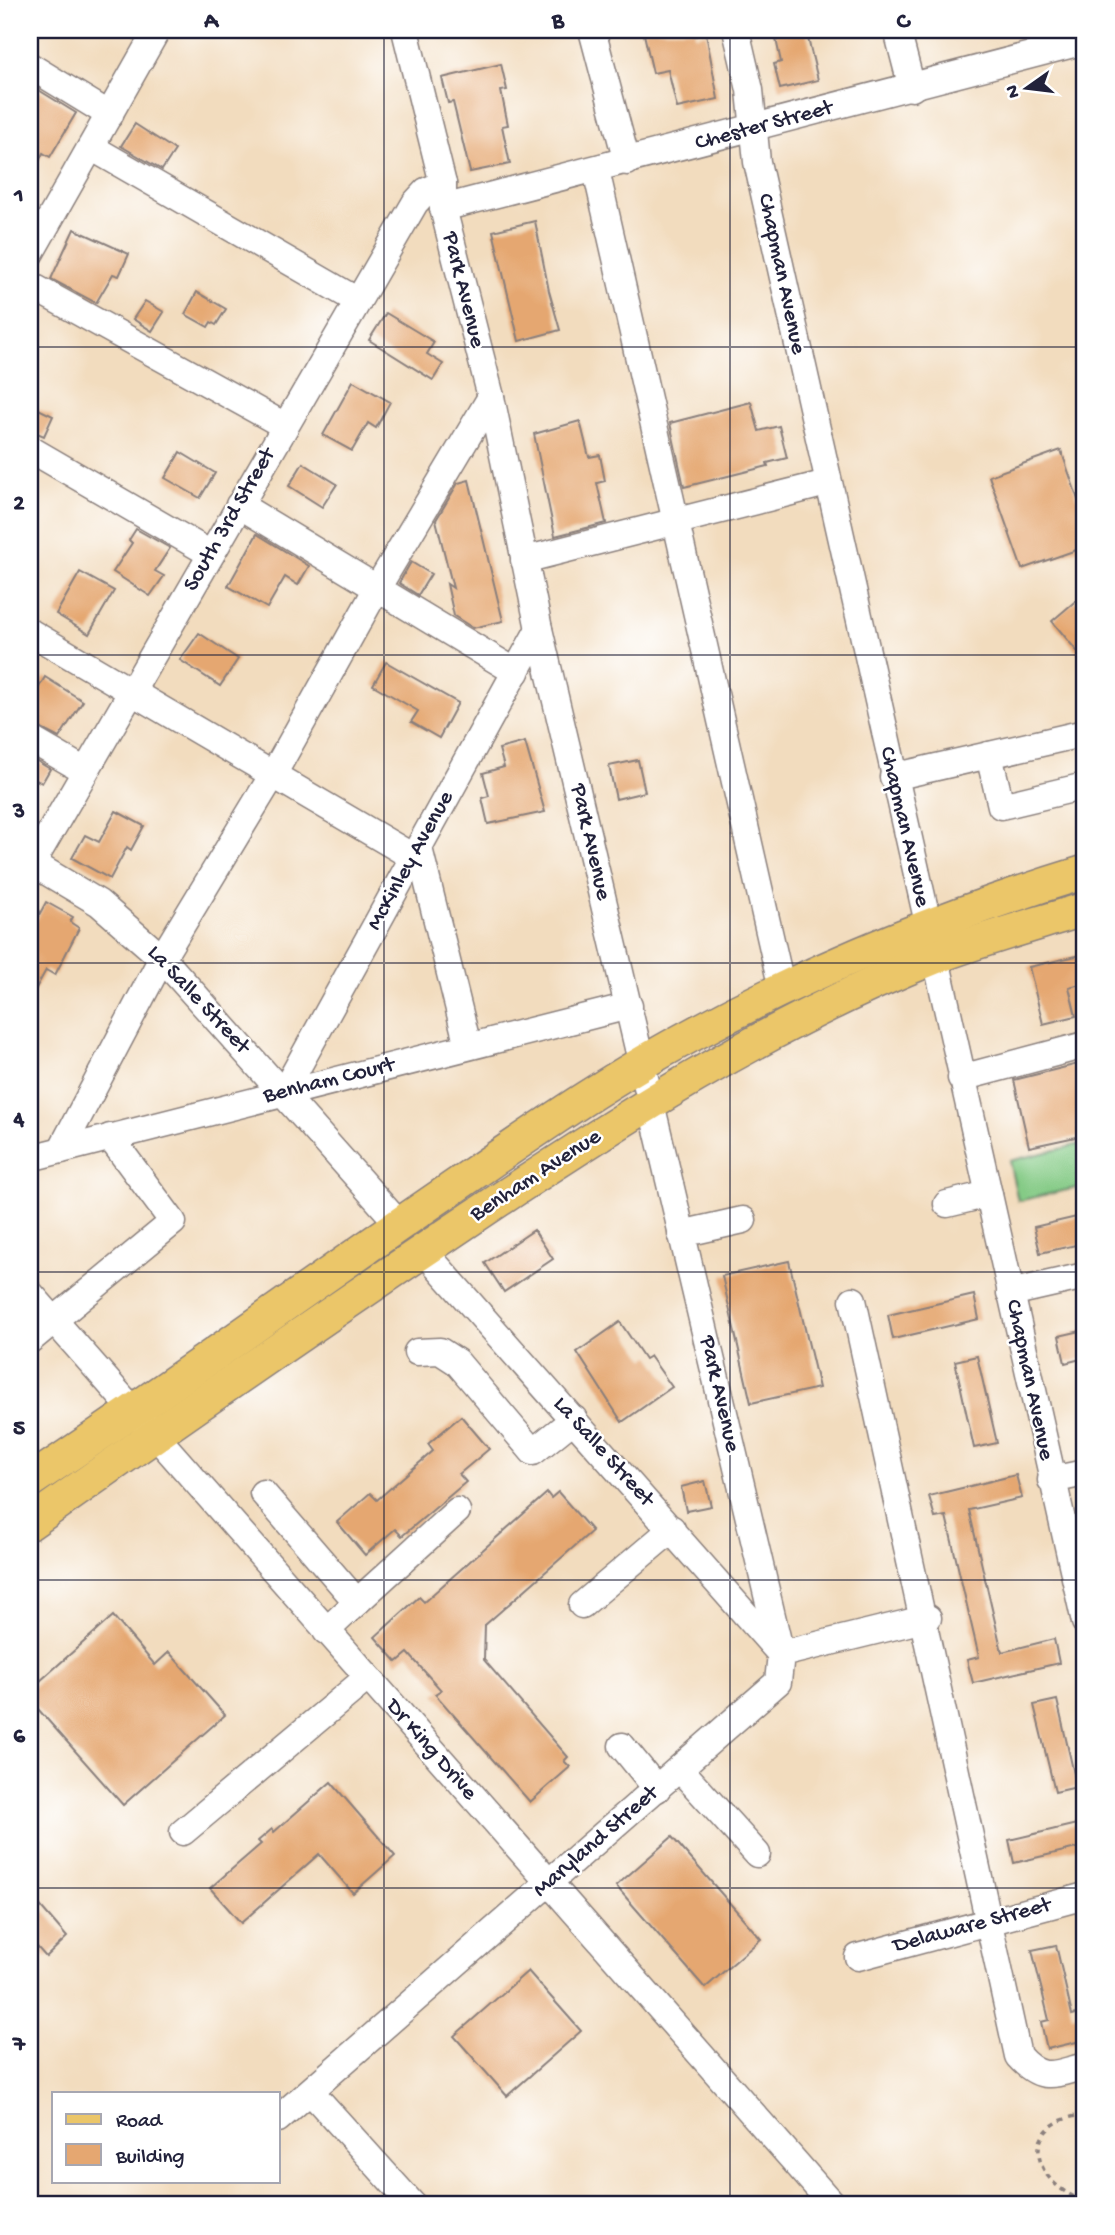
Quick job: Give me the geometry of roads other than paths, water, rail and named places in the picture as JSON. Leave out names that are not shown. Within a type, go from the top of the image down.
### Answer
[{"type":"main road","name":"Benham Avenue","points":[[30,1522],[144,1423],[400,1224],[556,1116],[641,1065],[782,989],[926,925],[999,898],[1085,872]]},
{"type":"main road","name":"Benham Avenue","points":[[30,1481],[144,1423],[424,1250],[588,1141],[703,1070],[777,1030],[933,958],[1085,909]]},
{"type":"street","points":[[33,241],[91,147],[157,30]]},
{"type":"street","name":"Park Avenue","points":[[405,30],[491,397],[539,629],[781,1654]]},
{"type":"street","points":[[592,30],[627,162]]},
{"type":"street","name":"Chapman Avenue","points":[[736,30],[750,90],[757,162],[827,483],[1085,1622]]},
{"type":"street","points":[[897,30],[912,88]]},
{"type":"street","name":"Chester Street","points":[[443,196],[596,170],[912,88],[1054,39],[1085,41]]},
{"type":"street","points":[[30,66],[110,114]]},
{"type":"street","points":[[91,147],[358,301]]},
{"type":"street","points":[[596,170],[782,989]]},
{"type":"street","name":"South 3rd Street","points":[[31,865],[415,203],[426,191],[443,196]]},
{"type":"street","points":[[30,285],[285,426]]},
{"type":"street","points":[[61,1150],[162,958],[274,773],[376,590],[491,397]]},
{"type":"street","points":[[30,449],[211,554]]},
{"type":"street","points":[[524,560],[827,483]]},
{"type":"street","points":[[239,505],[516,672]]},
{"type":"street","name":"McKinley Avenue","points":[[284,1092],[539,629]]},
{"type":"street","points":[[30,632],[416,853],[468,1046]]},
{"type":"street","points":[[893,776],[1085,733]]},
{"type":"street","points":[[30,739],[85,771]]},
{"type":"street","points":[[989,755],[1002,806],[1085,786]]},
{"type":"street","name":"La Salle Street","points":[[31,865],[99,903],[162,958],[400,1224]]},
{"type":"street","name":"Benham Court","points":[[30,1158],[629,1006]]},
{"type":"street","points":[[961,1078],[1085,1045]]},
{"type":"street","points":[[30,1340],[173,1222],[110,1137]]},
{"type":"street","points":[[947,1204],[989,1194]]},
{"type":"street","points":[[681,1234],[744,1220]]},
{"type":"street","name":"La Salle Street","points":[[424,1250],[781,1654]]},
{"type":"street","points":[[1010,1293],[1085,1276]]},
{"type":"street","name":"Dr King Drive","points":[[30,1293],[548,1884],[834,2205]]},
{"type":"street","points":[[853,1300],[925,1619],[1018,2056],[1030,2069],[1046,2077],[1085,2066]]},
{"type":"street","points":[[417,1352],[440,1351],[457,1362],[533,1452],[574,1419]]},
{"type":"street","points":[[1051,1480],[1085,1473]]},
{"type":"street","points":[[263,1493],[357,1602]]},
{"type":"street","points":[[326,1630],[457,1511]]},
{"type":"street","points":[[582,1605],[672,1529]]},
{"type":"street","points":[[781,1654],[925,1619]]},
{"type":"street","name":"Maryland Street","points":[[280,2117],[778,1682],[781,1654]]},
{"type":"street","points":[[183,1832],[368,1678]]},
{"type":"street","points":[[622,1746],[657,1789]]},
{"type":"street","points":[[680,1769],[757,1854]]},
{"type":"street","name":"Delaware Street","points":[[858,1956],[1085,1896]]},
{"type":"street","points":[[311,2092],[413,2205]]}]
